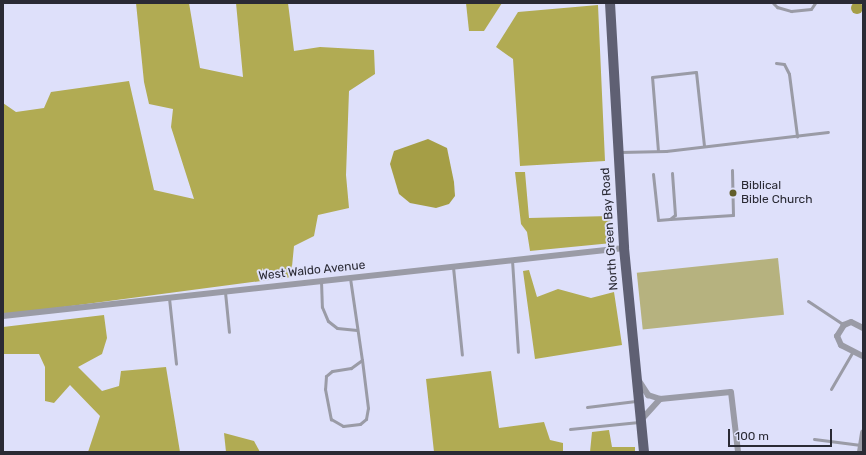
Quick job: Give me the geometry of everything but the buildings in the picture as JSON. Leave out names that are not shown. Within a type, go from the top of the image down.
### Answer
[{"type":"main road","name":"North Green Bay Road","points":[[610,3],[624,248],[635,377],[644,452]]},
{"type":"street","name":"West Waldo Avenue","points":[[3,316],[624,248]]},
{"type":"street","points":[[863,328],[851,322],[844,325],[837,336],[841,345],[863,356]]},
{"type":"street","points":[[635,377],[648,394],[660,399],[731,392],[738,452]]},
{"type":"street","points":[[640,422],[646,411],[660,399]]},
{"type":"street","points":[[860,452],[863,432]]},
{"type":"lane","points":[[773,3],[777,7],[791,11],[811,9],[815,3]]},
{"type":"lane","points":[[776,63],[784,64],[789,74],[797,136]]},
{"type":"lane","points":[[658,150],[652,77],[696,72],[704,146]]},
{"type":"lane","points":[[618,152],[704,146],[828,132]]},
{"type":"lane","points":[[653,174],[657,218],[670,219],[733,215],[732,170]]},
{"type":"lane","points":[[670,219],[675,215],[672,173]]},
{"type":"lane","points":[[512,260],[518,352]]},
{"type":"lane","points":[[453,267],[462,355]]},
{"type":"lane","points":[[350,278],[362,360],[368,408],[366,418],[360,424],[343,426],[331,419],[325,389],[326,376],[332,371],[351,368],[362,360]]},
{"type":"lane","points":[[321,281],[322,307],[328,321],[337,328],[357,330]]},
{"type":"lane","points":[[225,292],[229,332]]},
{"type":"lane","points":[[169,298],[176,364]]},
{"type":"lane","points":[[808,301],[844,325]]},
{"type":"lane","points":[[832,389],[852,351]]},
{"type":"lane","points":[[587,407],[638,401]]},
{"type":"lane","points":[[570,429],[640,422]]},
{"type":"lane","points":[[814,439],[861,445]]},
{"type":"shaded area","points":[[859,2],[862,3],[862,13],[855,14],[852,13],[851,6],[852,3]]},
{"type":"shaded area","points":[[136,3],[189,3],[200,68],[243,77],[236,3],[288,3],[294,51],[320,47],[374,50],[375,74],[349,91],[346,175],[349,208],[318,215],[314,236],[294,246],[291,277],[3,315],[3,103],[16,112],[44,108],[51,92],[129,81],[154,190],[194,199],[171,127],[173,109],[149,104],[144,82]]},
{"type":"shaded area","points":[[466,3],[502,3],[484,31],[469,31]]},
{"type":"shaded area","points":[[598,5],[605,161],[520,166],[513,59],[496,47],[518,12]]},
{"type":"shaded area","points":[[428,139],[447,148],[454,182],[455,196],[449,204],[436,208],[410,203],[399,194],[390,164],[394,151]]},
{"type":"shaded area","points":[[515,172],[525,172],[529,218],[610,216],[612,243],[530,251],[527,232],[521,224]]},
{"type":"shaded area","points":[[778,258],[784,315],[643,330],[637,273]]},
{"type":"shaded area","points":[[529,270],[537,297],[558,289],[591,298],[614,292],[622,345],[535,359],[523,271]]},
{"type":"shaded area","points":[[104,315],[107,338],[102,354],[78,367],[102,391],[119,386],[121,371],[166,367],[180,452],[88,452],[100,416],[70,385],[54,403],[45,401],[45,367],[39,354],[3,354],[3,327]]},
{"type":"shaded area","points":[[491,371],[499,428],[544,422],[550,440],[563,443],[563,452],[434,452],[426,379]]},
{"type":"shaded area","points":[[609,430],[612,447],[635,447],[635,452],[590,452],[592,432]]},
{"type":"shaded area","points":[[224,433],[254,441],[260,452],[226,452]]},
{"type":"place","name":"Biblical Bible Church","points":[[733,193]]}]
